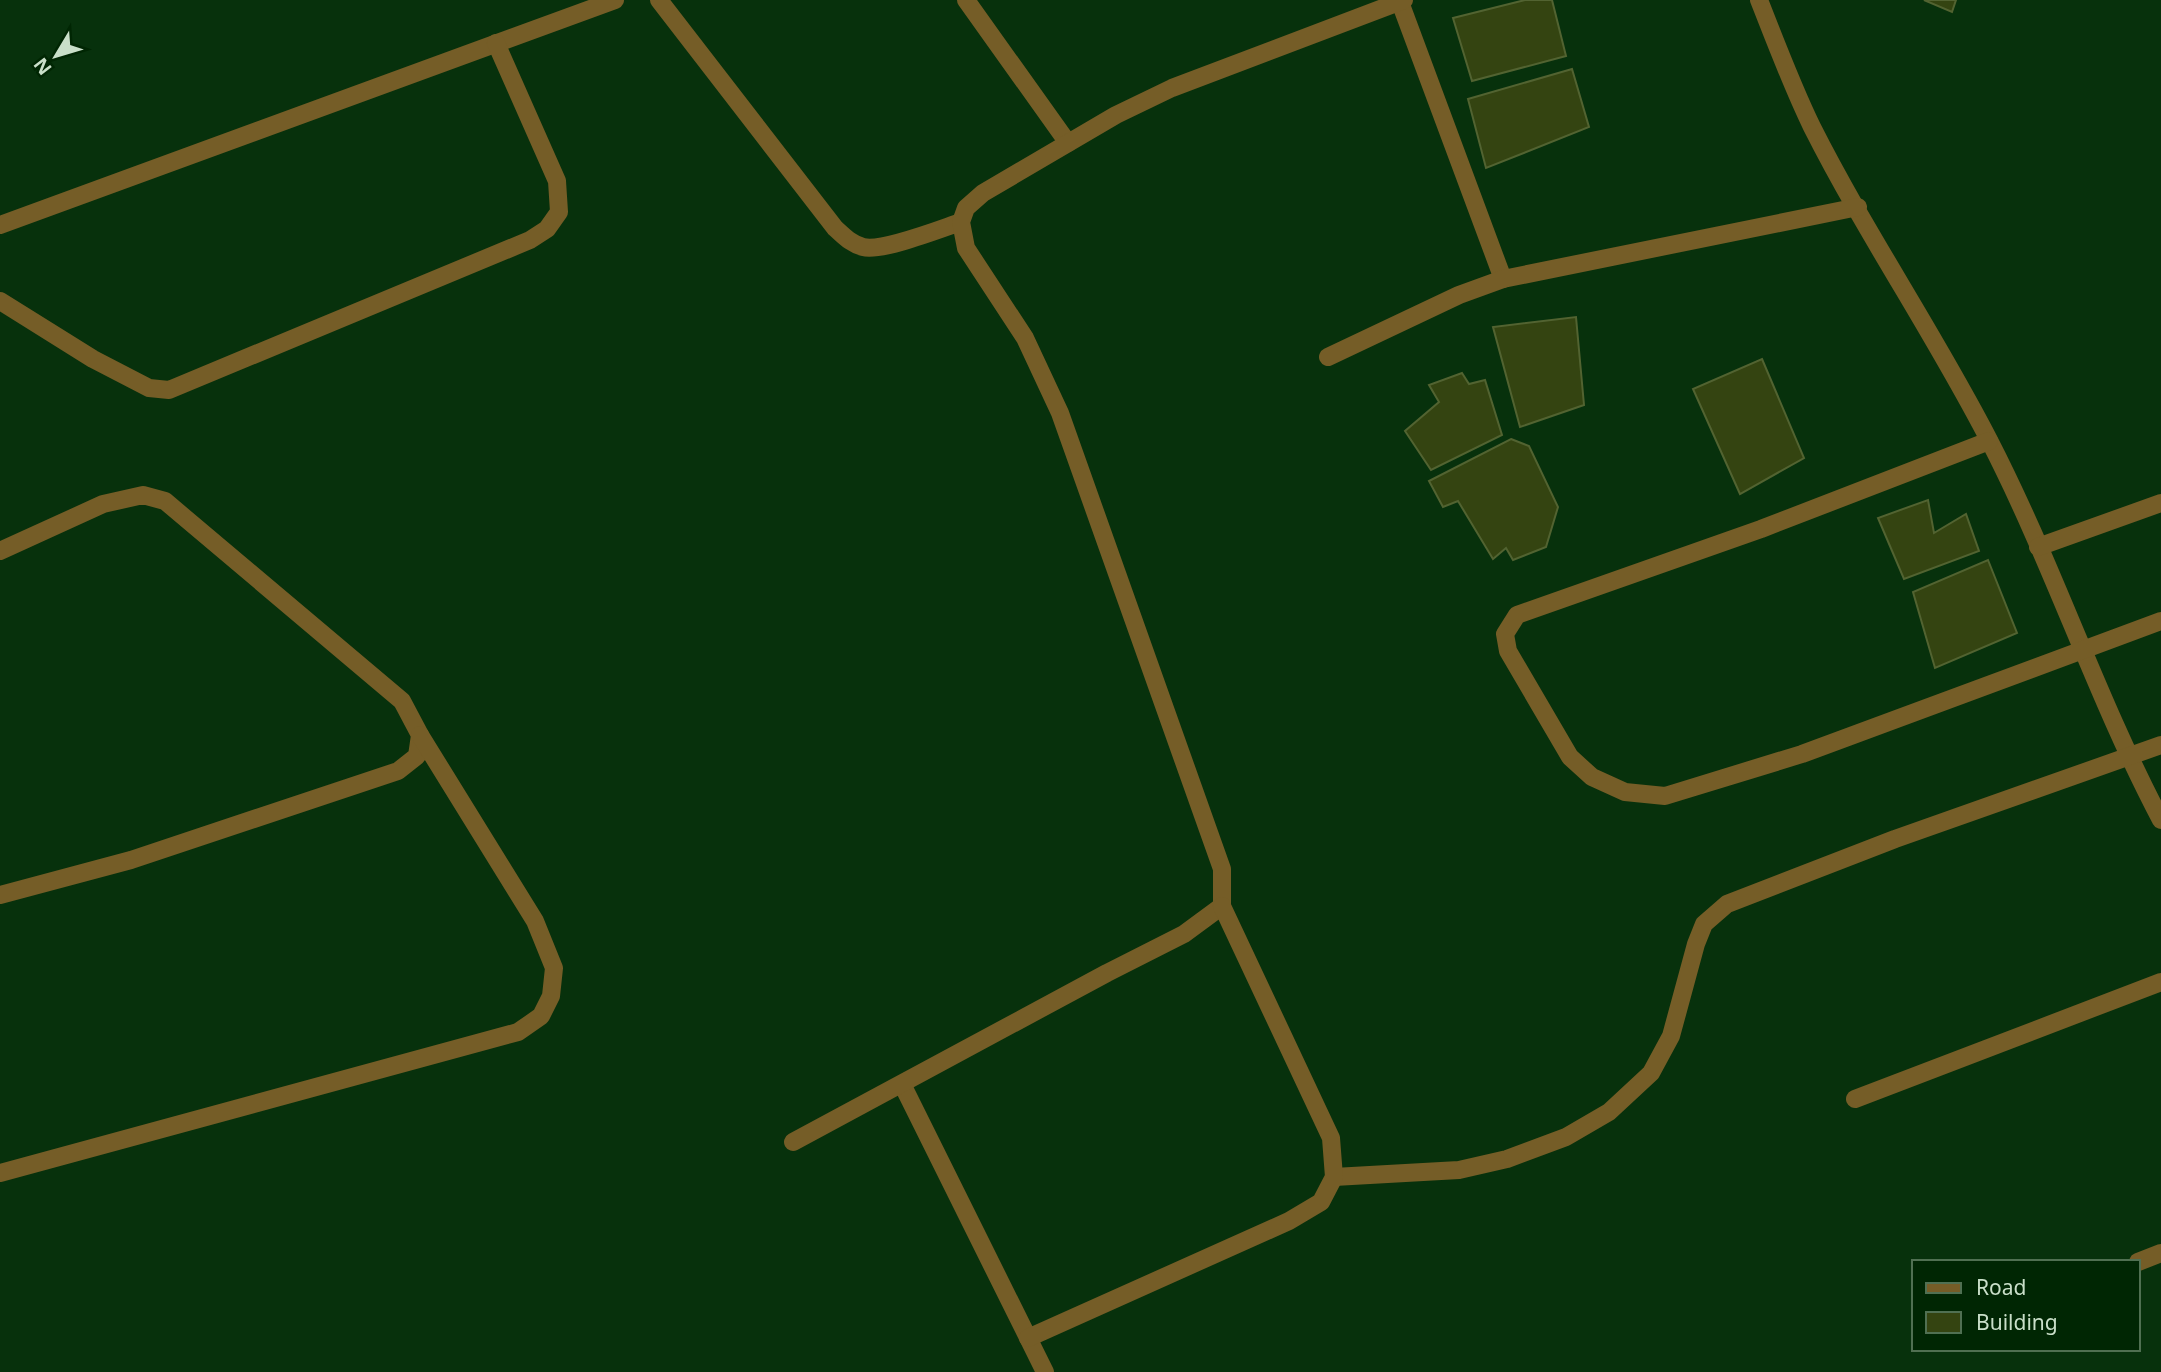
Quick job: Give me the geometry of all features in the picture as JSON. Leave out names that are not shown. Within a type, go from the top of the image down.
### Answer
[{"type":"street","points":[[0,225],[615,0]]},
{"type":"street","points":[[659,0],[835,228],[851,242],[866,248],[884,246],[961,222]]},
{"type":"street","points":[[966,0],[1069,143]]},
{"type":"street","points":[[1759,0],[1786,70],[1808,117],[1989,441],[2084,648],[2128,757],[2161,820]]},
{"type":"street","points":[[1028,1338],[1289,1221],[1321,1202],[1334,1177],[1331,1138],[1222,906],[1222,869],[1060,413],[1025,338],[966,248],[961,222],[966,208],[983,192],[1116,115],[1172,88],[1402,1],[1503,279]]},
{"type":"street","points":[[0,302],[93,359],[149,388],[169,390],[530,240],[547,229],[559,212],[557,181],[496,43]]},
{"type":"street","points":[[1328,357],[1459,295],[1503,279],[1858,207]]},
{"type":"street","points":[[1989,441],[1762,529],[1517,615],[1505,634],[1508,651],[1570,757],[1592,777],[1625,792],[1665,796],[1802,754],[2161,621]]},
{"type":"street","points":[[0,551],[103,504],[144,495],[165,501],[402,701],[419,735],[536,921],[554,968],[551,996],[541,1016],[518,1032],[0,1173]]},
{"type":"street","points":[[2038,547],[2161,503]]},
{"type":"street","points":[[0,895],[131,860],[398,771],[417,756],[419,735]]},
{"type":"street","points":[[1334,1177],[1460,1170],[1507,1159],[1566,1137],[1609,1112],[1651,1073],[1671,1037],[1704,924],[1727,904],[1895,839],[2161,745]]},
{"type":"street","points":[[793,1142],[1184,934],[1222,906]]},
{"type":"street","points":[[1855,1099],[2161,982]]},
{"type":"street","points":[[902,1084],[1045,1372]]},
{"type":"street","points":[[2140,1261],[2161,1253]]},
{"type":"building","points":[[1525,0],[1552,0],[1566,56],[1472,81],[1453,18]]},
{"type":"building","points":[[1924,0],[1956,0],[1952,12]]},
{"type":"building","points":[[1572,69],[1589,127],[1486,168],[1468,99]]},
{"type":"building","points":[[1576,317],[1584,405],[1520,427],[1493,327]]},
{"type":"building","points":[[1762,359],[1804,458],[1740,494],[1693,389]]},
{"type":"building","points":[[1462,373],[1469,384],[1485,380],[1502,435],[1431,470],[1405,431],[1439,402],[1429,385]]},
{"type":"building","points":[[1511,439],[1529,446],[1558,507],[1546,547],[1513,560],[1506,548],[1493,559],[1458,501],[1443,507],[1429,481]]},
{"type":"building","points":[[1928,500],[1934,533],[1966,514],[1979,551],[1904,579],[1878,518]]},
{"type":"building","points":[[1988,560],[2017,633],[1935,668],[1913,592]]}]
